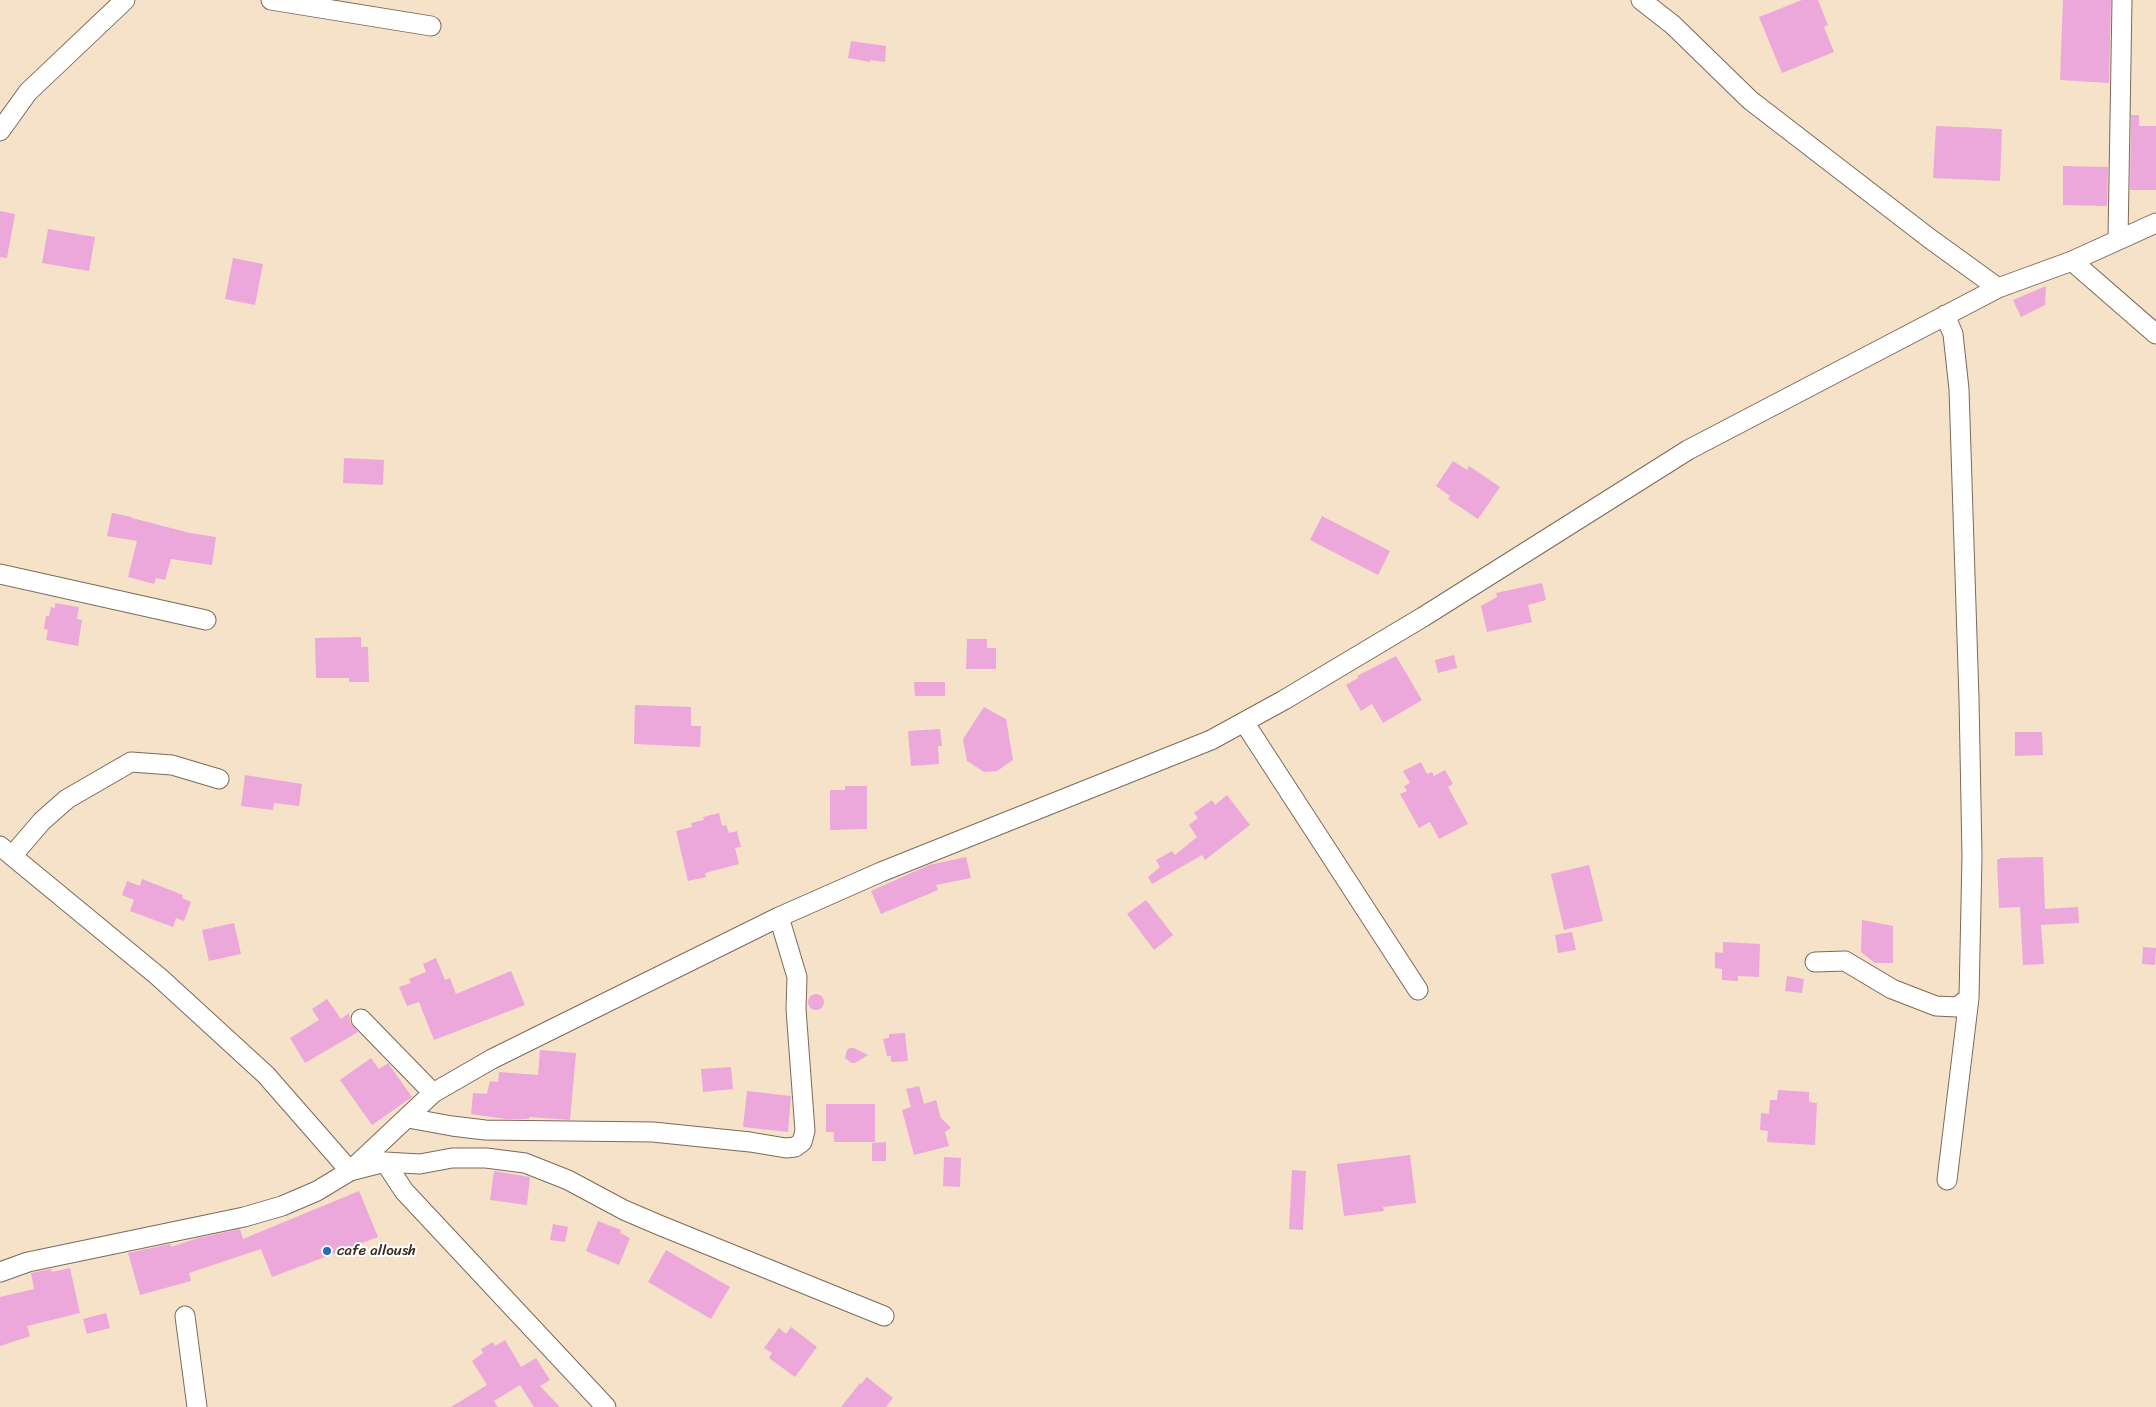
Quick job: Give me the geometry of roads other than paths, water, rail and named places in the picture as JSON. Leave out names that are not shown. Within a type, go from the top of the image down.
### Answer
[{"type":"street","points":[[0,130],[28,92],[125,0]]},
{"type":"street","points":[[271,0],[431,26]]},
{"type":"street","points":[[1641,0],[1672,25],[1750,100],[1928,238],[1998,288]]},
{"type":"street","points":[[2118,239],[2122,0]]},
{"type":"street","points":[[0,1272],[28,1262],[244,1217],[282,1206],[317,1191],[350,1170],[433,1093],[492,1059],[779,917],[881,872],[1211,740],[1423,617],[1688,450],[1998,288],[2072,261],[2156,222]]},
{"type":"street","points":[[2072,261],[2156,334]]},
{"type":"street","points":[[1946,315],[1953,334],[1959,399],[1972,837],[1969,998],[1947,1180]]},
{"type":"street","points":[[0,574],[206,620]]},
{"type":"street","points":[[1244,722],[1418,990]]},
{"type":"street","points":[[219,779],[172,765],[131,762],[67,799],[6,851],[159,977],[266,1075],[350,1170]]},
{"type":"street","points":[[408,1118],[485,1130],[653,1132],[750,1142],[786,1148],[795,1147],[802,1142],[805,1132],[796,1009],[797,977],[779,917]]},
{"type":"street","points":[[1815,962],[1845,961],[1892,989],[1936,1006],[1957,1007],[1969,998]]},
{"type":"street","points":[[361,1019],[433,1093]]},
{"type":"street","points":[[350,1170],[385,1162],[420,1164],[452,1158],[486,1158],[525,1164],[568,1180],[624,1210],[884,1316]]},
{"type":"street","points":[[385,1162],[404,1191],[606,1407]]},
{"type":"street","points":[[185,1316],[197,1407]]},
{"type":"place","name":"cafe alloush","points":[[327,1251]]}]
